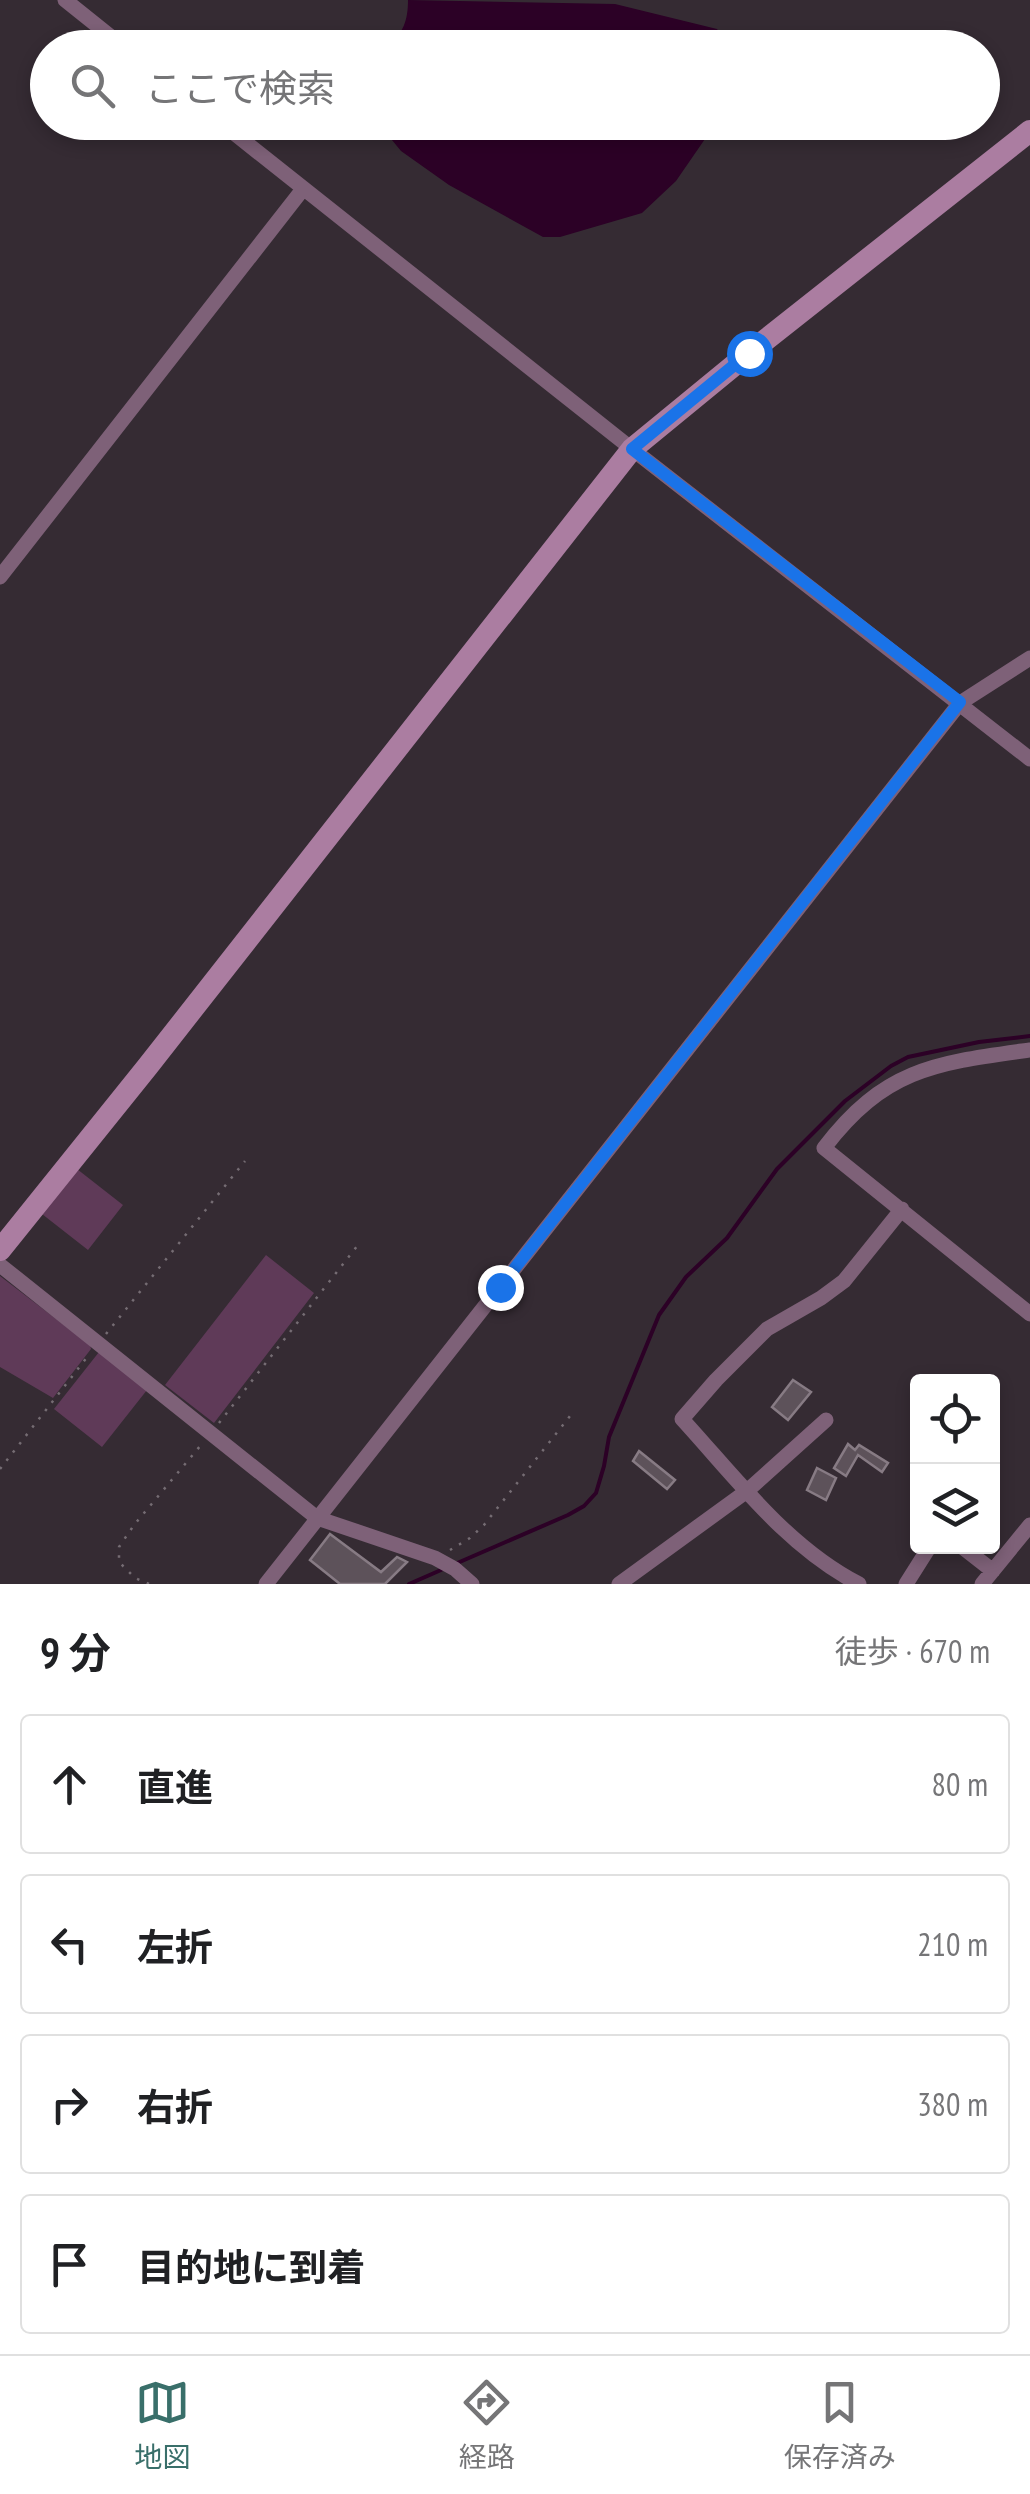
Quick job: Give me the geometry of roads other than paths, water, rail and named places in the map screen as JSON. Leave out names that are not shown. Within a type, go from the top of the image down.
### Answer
[{"type":"street","points":[[65,0],[102,30]]},
{"type":"street","points":[[0,1250],[632,449],[1030,131]]},
{"type":"street","points":[[243,140],[1030,759]]},
{"type":"street","points":[[0,576],[303,188]]},
{"type":"street","points":[[266,1584],[960,702],[1030,658]]},
{"type":"street","points":[[1030,1050],[968,1059],[897,1080],[840,1127],[824,1148],[1030,1314]]},
{"type":"street","points":[[859,1584],[800,1545],[682,1419],[767,1329],[844,1280],[902,1209]]},
{"type":"street","points":[[0,1266],[317,1518],[444,1563],[472,1584]]},
{"type":"street","points":[[619,1584],[747,1491],[826,1420]]},
{"type":"street","points":[[968,1554],[988,1578],[1030,1526]]},
{"type":"street","points":[[906,1584],[925,1554]]},
{"type":"waterway","points":[[455,1564],[568,1515],[596,1493],[609,1437],[659,1315],[686,1277],[727,1238],[777,1169],[845,1101],[908,1057],[1030,1036]]},
{"type":"waterway","points":[[409,1584],[441,1570]]}]
